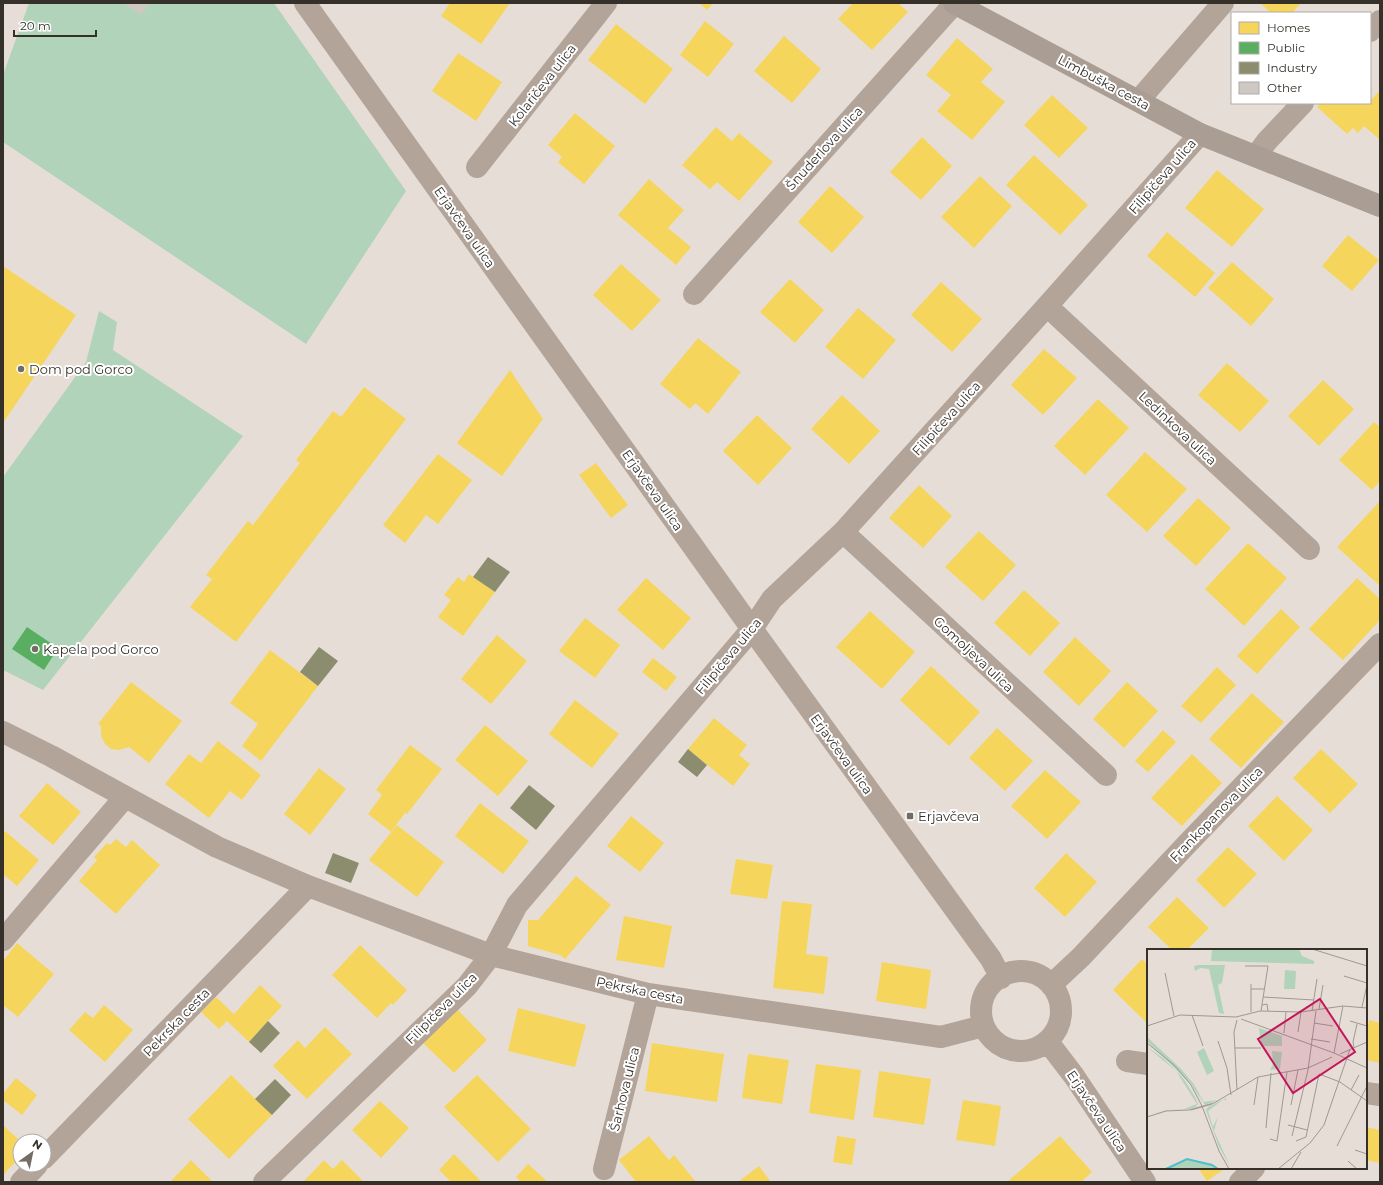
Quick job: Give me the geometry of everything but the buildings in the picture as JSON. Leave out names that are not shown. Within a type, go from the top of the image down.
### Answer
[{"type":"main road","name":"Limbuška cesta","points":[[955,3],[1139,100],[1200,134],[1380,206]]},
{"type":"street","name":"Erjavčeva ulica","points":[[305,3],[752,629],[991,959],[1001,978]]},
{"type":"street","name":"Kolaričeva ulica","points":[[477,167],[606,3]]},
{"type":"street","name":"Šnuderlova ulica","points":[[694,294],[955,3]]},
{"type":"street","points":[[1139,100],[1223,3]]},
{"type":"street","points":[[1371,31],[1380,21]]},
{"type":"street","points":[[1256,156],[1266,141],[1302,104]]},
{"type":"street","name":"Filipičeva ulica","points":[[264,1182],[467,986],[491,955],[517,904],[752,629],[772,600],[842,532],[1047,306],[1200,134]]},
{"type":"street","name":"Ledinkova ulica","points":[[1047,306],[1309,549]]},
{"type":"street","name":"Gomoljeva ulica","points":[[842,532],[1106,775]]},
{"type":"street","name":"Frankopanova ulica","points":[[1051,985],[1081,957],[1187,844],[1380,644]]},
{"type":"street","name":"Pekrska cesta","points":[[3,732],[217,847],[308,886],[491,955],[648,994],[941,1037],[983,1026]]},
{"type":"street","points":[[3,940],[125,797]]},
{"type":"street","name":"Pekrska cesta","points":[[52,1150],[308,886]]},
{"type":"street","points":[[1019,971],[1042,977],[1051,985],[1060,1003],[1061,1015],[1058,1026],[1048,1042],[1023,1051],[1009,1049],[998,1043],[983,1026],[983,1002],[988,990],[1001,978],[1019,971]]},
{"type":"street","name":"Šarhova ulica","points":[[603,1178],[648,994]]},
{"type":"street","name":"Erjavčeva ulica","points":[[1048,1042],[1074,1076],[1145,1182]]},
{"type":"street","points":[[1126,1062],[1147,1064]]},
{"type":"street","points":[[1367,1093],[1380,1095]]},
{"type":"street","points":[[1240,1182],[1253,1169]]},
{"type":"street","points":[[21,1182],[29,1173]]},
{"type":"green space","points":[[29,3],[274,3],[406,191],[306,344],[3,142],[3,75]]},
{"type":"green space","points":[[99,311],[117,322],[113,350],[243,436],[43,690],[3,670],[3,477],[86,362]]},
{"type":"place","name":"Dom pod Gorco","points":[[21,369]]},
{"type":"place","name":"Kapela pod Gorco","points":[[35,649]]},
{"type":"place","name":"Erjavčeva","points":[[910,816]]}]
